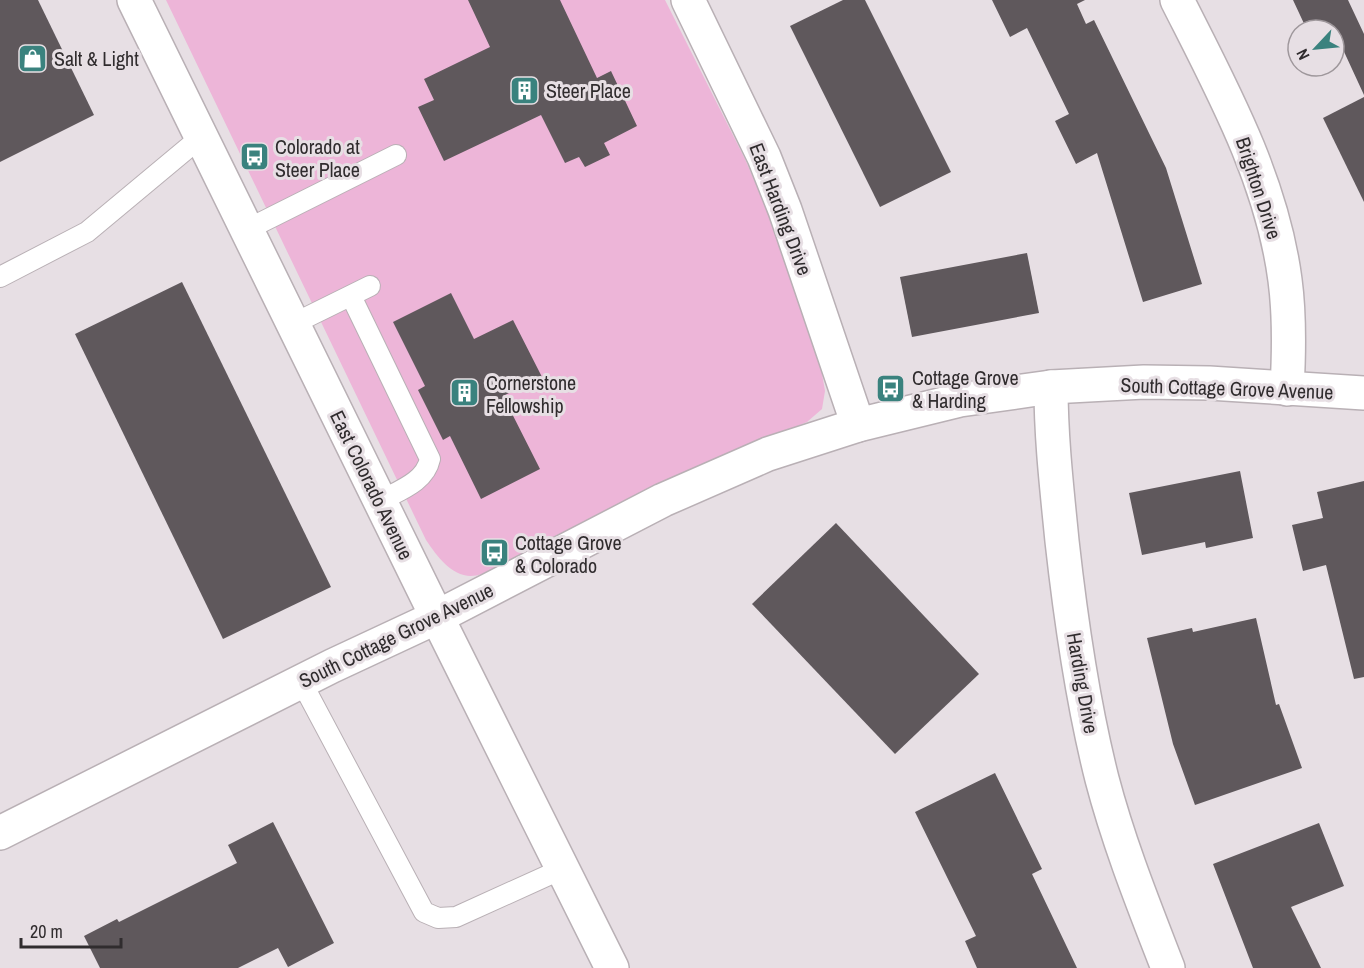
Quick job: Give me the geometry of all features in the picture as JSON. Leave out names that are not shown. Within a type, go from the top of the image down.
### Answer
[{"type":"street","name":"East Colorado Avenue","points":[[134,0],[612,968]]},
{"type":"street","name":"East Harding Drive","points":[[688,0],[764,157],[785,210],[858,425]]},
{"type":"street","name":"Brighton Drive","points":[[1177,0],[1254,161],[1272,215],[1285,279],[1290,336],[1287,389]]},
{"type":"street","name":"South Cottage Grove Avenue","points":[[0,833],[301,681],[437,617],[663,500],[768,454],[858,425],[960,400],[1051,387],[1144,382],[1209,383],[1364,393]]},
{"type":"street","name":"Harding Drive","points":[[1051,387],[1052,449],[1066,582],[1081,689],[1102,781],[1135,885],[1168,968]]},
{"type":"lane","points":[[0,277],[87,232],[201,137]]},
{"type":"lane","points":[[246,230],[396,154]]},
{"type":"lane","points":[[293,324],[370,286]]},
{"type":"lane","points":[[351,296],[430,459],[427,471],[420,478],[380,501]]},
{"type":"lane","points":[[301,681],[424,912],[438,918],[456,917],[562,869]]},
{"type":"shaded area","points":[[166,0],[665,0],[745,159],[795,275],[821,368],[825,391],[822,409],[807,422],[680,475],[482,574],[464,575],[449,568],[426,540]]},
{"type":"building","name":"Salt & Light","points":[[0,0],[38,0],[94,115],[0,162]]},
{"type":"building","name":"Steer Place","points":[[468,0],[560,0],[597,78],[611,71],[637,126],[604,143],[610,155],[585,167],[579,157],[565,163],[541,115],[444,161],[418,107],[434,100],[424,79],[490,47]]},
{"type":"building","points":[[843,0],[865,0],[951,172],[880,207],[790,26]]},
{"type":"building","points":[[992,0],[1085,0],[1077,4],[1086,24],[1094,20],[1166,168],[1202,284],[1143,302],[1097,153],[1076,164],[1055,121],[1069,114],[1027,28],[1010,37]]},
{"type":"building","points":[[1293,0],[1348,0],[1364,34],[1364,95],[1346,56],[1346,18],[1301,18]]},
{"type":"building","points":[[1364,97],[1364,202],[1323,118]]},
{"type":"building","points":[[1027,253],[1039,313],[912,337],[900,277]]},
{"type":"building","points":[[182,282],[331,587],[223,639],[75,334]]},
{"type":"building","name":"Cornerstone Fellowship","points":[[451,293],[474,339],[513,320],[542,377],[503,396],[540,469],[481,499],[450,436],[443,440],[418,390],[425,386],[393,322]]},
{"type":"building","points":[[1240,471],[1253,538],[1206,548],[1205,542],[1142,555],[1129,493]]},
{"type":"building","points":[[1364,481],[1364,677],[1354,679],[1326,565],[1303,571],[1292,525],[1323,518],[1317,492]]},
{"type":"building","points":[[836,523],[979,674],[895,754],[752,604]]},
{"type":"building","points":[[1256,618],[1276,705],[1279,704],[1302,768],[1195,805],[1173,744],[1147,638],[1192,628],[1193,632]]},
{"type":"building","points":[[995,773],[1042,869],[1032,874],[1077,968],[977,968],[965,941],[976,936],[915,812]]},
{"type":"building","points":[[273,822],[334,943],[288,967],[278,948],[238,968],[100,968],[84,936],[117,919],[119,922],[237,863],[228,845]]},
{"type":"building","points":[[1319,823],[1344,886],[1291,907],[1321,968],[1253,968],[1213,864]]},
{"type":"place","name":"Salt & Light","points":[[33,58]]},
{"type":"place","name":"Steer Place","points":[[525,90]]},
{"type":"place","name":"Colorado at Steer Place","points":[[254,157]]},
{"type":"place","name":"Cottage Grove & Harding","points":[[891,388]]},
{"type":"place","name":"Cornerstone Fellowship","points":[[465,393]]},
{"type":"place","name":"Cottage Grove & Colorado","points":[[494,553]]}]
